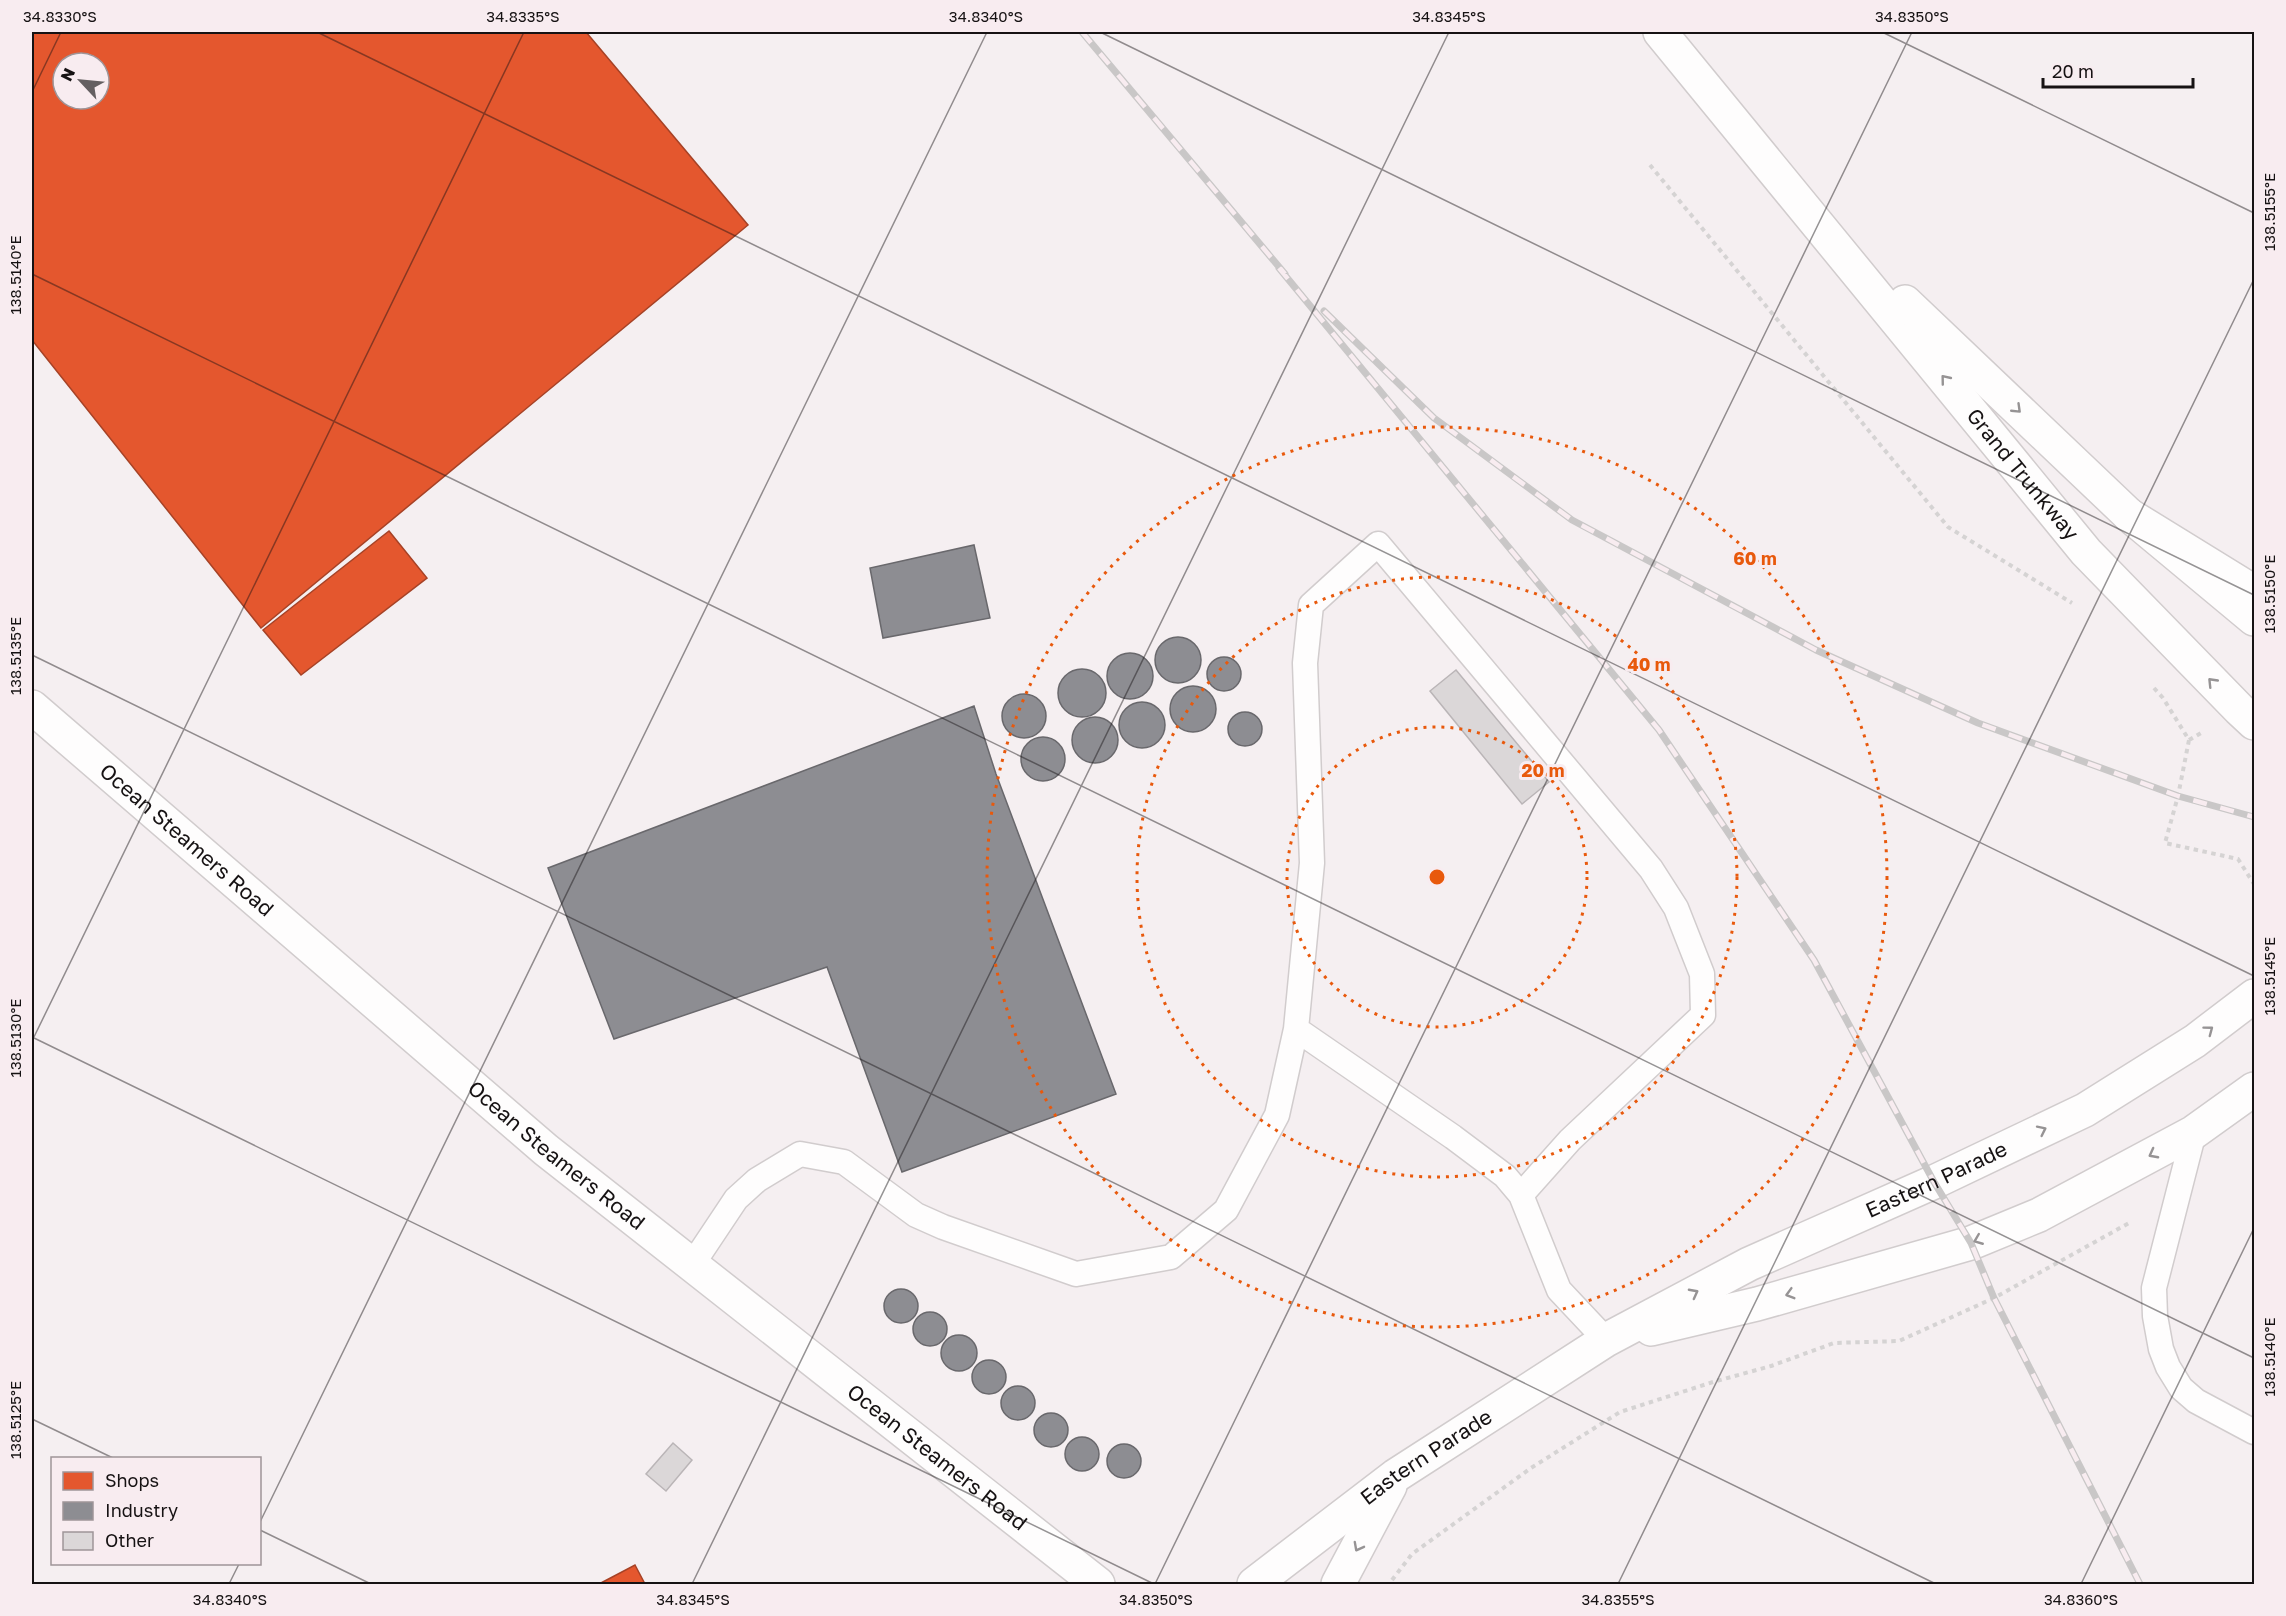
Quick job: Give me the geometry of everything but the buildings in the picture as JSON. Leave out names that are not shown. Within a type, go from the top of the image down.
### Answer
[{"type":"street","name":"Grand Trunkway","points":[[1660,32],[2086,552],[2254,723]]},
{"type":"street","name":"Grand Trunkway","points":[[1807,209],[2129,515],[2254,619]]},
{"type":"street","points":[[2129,515],[2254,592]]},
{"type":"street","name":"Ocean Steamers Road","points":[[32,707],[546,1150],[1098,1584]]},
{"type":"street","name":"Eastern Parade","points":[[1254,1584],[1395,1476],[1605,1340],[1749,1264],[1934,1182],[2085,1110],[2195,1041],[2254,996]]},
{"type":"street","name":"Eastern Parade","points":[[1605,1340],[1756,1304],[1971,1244],[2039,1215],[2194,1132],[2254,1089]]},
{"type":"street","points":[[1338,1584],[1395,1476]]},
{"type":"lane","points":[[692,1265],[736,1199],[757,1180],[800,1154],[844,1161],[916,1215],[943,1227],[1076,1274],[1171,1257],[1226,1210],[1277,1115],[1296,1029],[1312,863],[1305,663],[1311,605],[1378,544],[1651,869],[1676,908],[1702,974],[1703,1015],[1570,1140],[1521,1195]]},
{"type":"lane","points":[[1296,1029],[1453,1137],[1505,1176],[1521,1195],[1559,1290],[1605,1340]]},
{"type":"lane","points":[[2194,1132],[2154,1288],[2155,1316],[2161,1348],[2168,1367],[2181,1388],[2196,1401],[2254,1431]]},
{"type":"path","points":[[1650,165],[1948,527],[2075,605]]},
{"type":"path","points":[[2147,681],[2163,698],[2189,741],[2178,796],[2165,843],[2238,859],[2254,884]]},
{"type":"path","points":[[1388,1584],[1412,1554],[1531,1468],[1620,1412],[1771,1366],[1834,1343],[1899,1341],[1994,1298],[2176,1198]]},
{"type":"railway","points":[[1082,32],[1285,274]]},
{"type":"railway","points":[[1279,268],[1659,730],[1814,960],[1934,1182],[1971,1243],[1994,1298],[2140,1584]]},
{"type":"railway","points":[[1324,311],[1434,418],[1572,520],[1816,650],[1978,723],[2178,796],[2254,817]]}]
